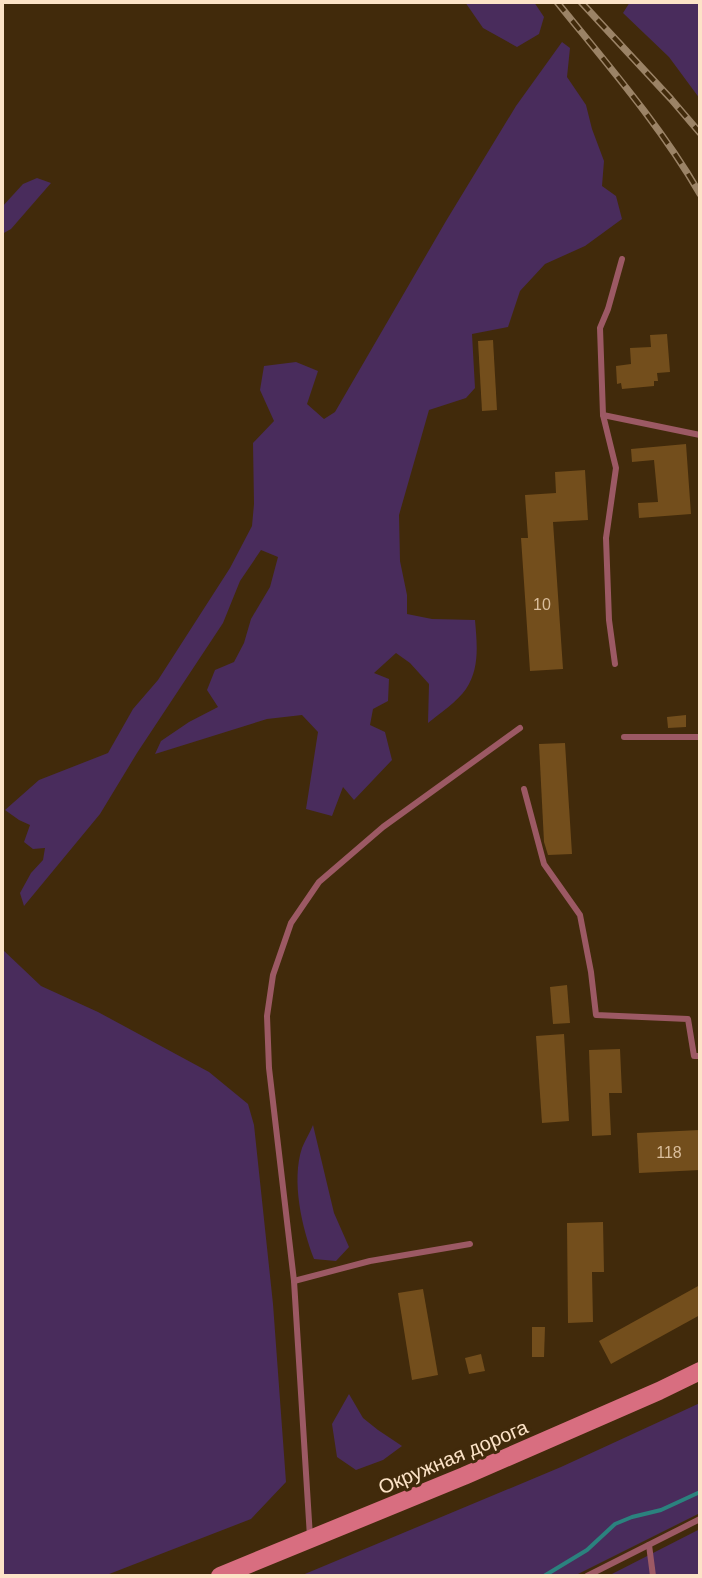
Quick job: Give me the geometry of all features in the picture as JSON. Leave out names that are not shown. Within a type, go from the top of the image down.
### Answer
[{"type":"main road","name":"Окружная дорога","points":[[231,1574],[478,1470],[700,1371]]},
{"type":"lane","points":[[615,664],[609,620],[606,538],[616,468],[603,415],[600,328],[622,259]]},
{"type":"lane","points":[[603,415],[700,435]]},
{"type":"lane","points":[[310,1540],[294,1281],[269,1068],[267,1016],[273,975],[291,923],[319,882],[372,836],[520,728]]},
{"type":"lane","points":[[624,737],[700,737]]},
{"type":"lane","points":[[524,789],[544,864],[580,915],[596,1015],[688,1019],[694,1056],[700,1056]]},
{"type":"lane","points":[[294,1281],[370,1261],[470,1244]]},
{"type":"lane","points":[[587,1576],[700,1519]]},
{"type":"lane","points":[[649,1545],[653,1576]]},
{"type":"shaded area","points":[[465,2],[534,2],[544,17],[539,34],[517,47],[483,28]]},
{"type":"shaded area","points":[[630,2],[700,2],[700,99],[669,57],[623,13]]},
{"type":"shaded area","points":[[562,42],[570,48],[567,77],[586,105],[604,161],[602,186],[616,196],[622,219],[585,246],[545,264],[520,291],[508,327],[472,334],[475,388],[466,398],[429,410],[399,515],[400,561],[407,595],[407,614],[432,619],[475,620],[476,664],[466,689],[428,723],[429,684],[410,663],[396,653],[374,673],[389,679],[388,701],[373,709],[370,725],[385,732],[392,760],[354,800],[343,787],[332,816],[306,809],[318,732],[302,715],[267,719],[155,754],[161,741],[218,707],[207,690],[215,670],[234,662],[251,619],[270,587],[278,557],[261,550],[240,581],[223,623],[100,814],[24,906],[20,893],[31,873],[43,860],[45,848],[33,849],[24,842],[30,825],[5,810],[39,780],[108,753],[133,709],[158,680],[230,568],[252,526],[253,443],[274,421],[260,390],[264,366],[296,362],[318,371],[307,404],[324,419],[335,412],[516,106]]},
{"type":"shaded area","points":[[37,178],[51,183],[11,229],[2,234],[2,207],[23,184]]},
{"type":"shaded area","points":[[2,949],[41,986],[98,1012],[209,1072],[248,1104],[254,1125],[273,1304],[286,1482],[251,1519],[104,1576],[2,1576]]},
{"type":"shaded area","points":[[313,1125],[334,1213],[349,1247],[336,1261],[314,1259],[299,1204],[299,1161]]},
{"type":"shaded area","points":[[349,1394],[363,1418],[402,1446],[383,1460],[356,1470],[337,1457],[332,1424]]},
{"type":"shaded area","points":[[700,1403],[700,1513],[574,1576],[300,1576],[561,1467]]},
{"type":"shaded area","points":[[700,1529],[700,1576],[608,1576]]},
{"type":"building","points":[[667,334],[670,372],[657,373],[658,381],[654,381],[654,386],[622,389],[621,383],[617,384],[616,366],[631,364],[630,348],[651,347],[650,335]]},
{"type":"building","points":[[493,340],[497,410],[482,411],[478,341]]},
{"type":"building","points":[[686,444],[691,514],[639,518],[638,503],[658,502],[654,460],[632,462],[631,449]]},
{"type":"building","points":[[585,470],[588,520],[553,522],[563,669],[530,671],[521,538],[528,538],[525,495],[556,493],[555,472]]},
{"type":"building","points":[[686,715],[686,727],[668,728],[667,717]]},
{"type":"building","points":[[565,743],[572,854],[548,855],[544,842],[539,744]]},
{"type":"building","points":[[567,985],[570,1023],[553,1024],[550,987]]},
{"type":"building","points":[[564,1034],[569,1121],[542,1123],[536,1036]]},
{"type":"building","points":[[620,1049],[622,1093],[609,1093],[611,1135],[592,1136],[589,1050]]},
{"type":"building","points":[[700,1130],[700,1170],[639,1173],[637,1133]]},
{"type":"building","points":[[603,1222],[604,1272],[592,1272],[593,1322],[568,1323],[567,1223]]},
{"type":"building","points":[[700,1285],[700,1315],[611,1364],[599,1341]]},
{"type":"building","points":[[423,1289],[438,1375],[412,1380],[398,1293]]},
{"type":"building","points":[[532,1327],[545,1327],[544,1357],[532,1357]]},
{"type":"building","points":[[481,1354],[485,1371],[469,1374],[465,1358]]},
{"type":"waterway","points":[[544,1576],[587,1550],[615,1524],[661,1510],[700,1492]]},
{"type":"railway","points":[[557,2],[650,119],[700,194]]},
{"type":"railway","points":[[581,2],[700,133]]}]
